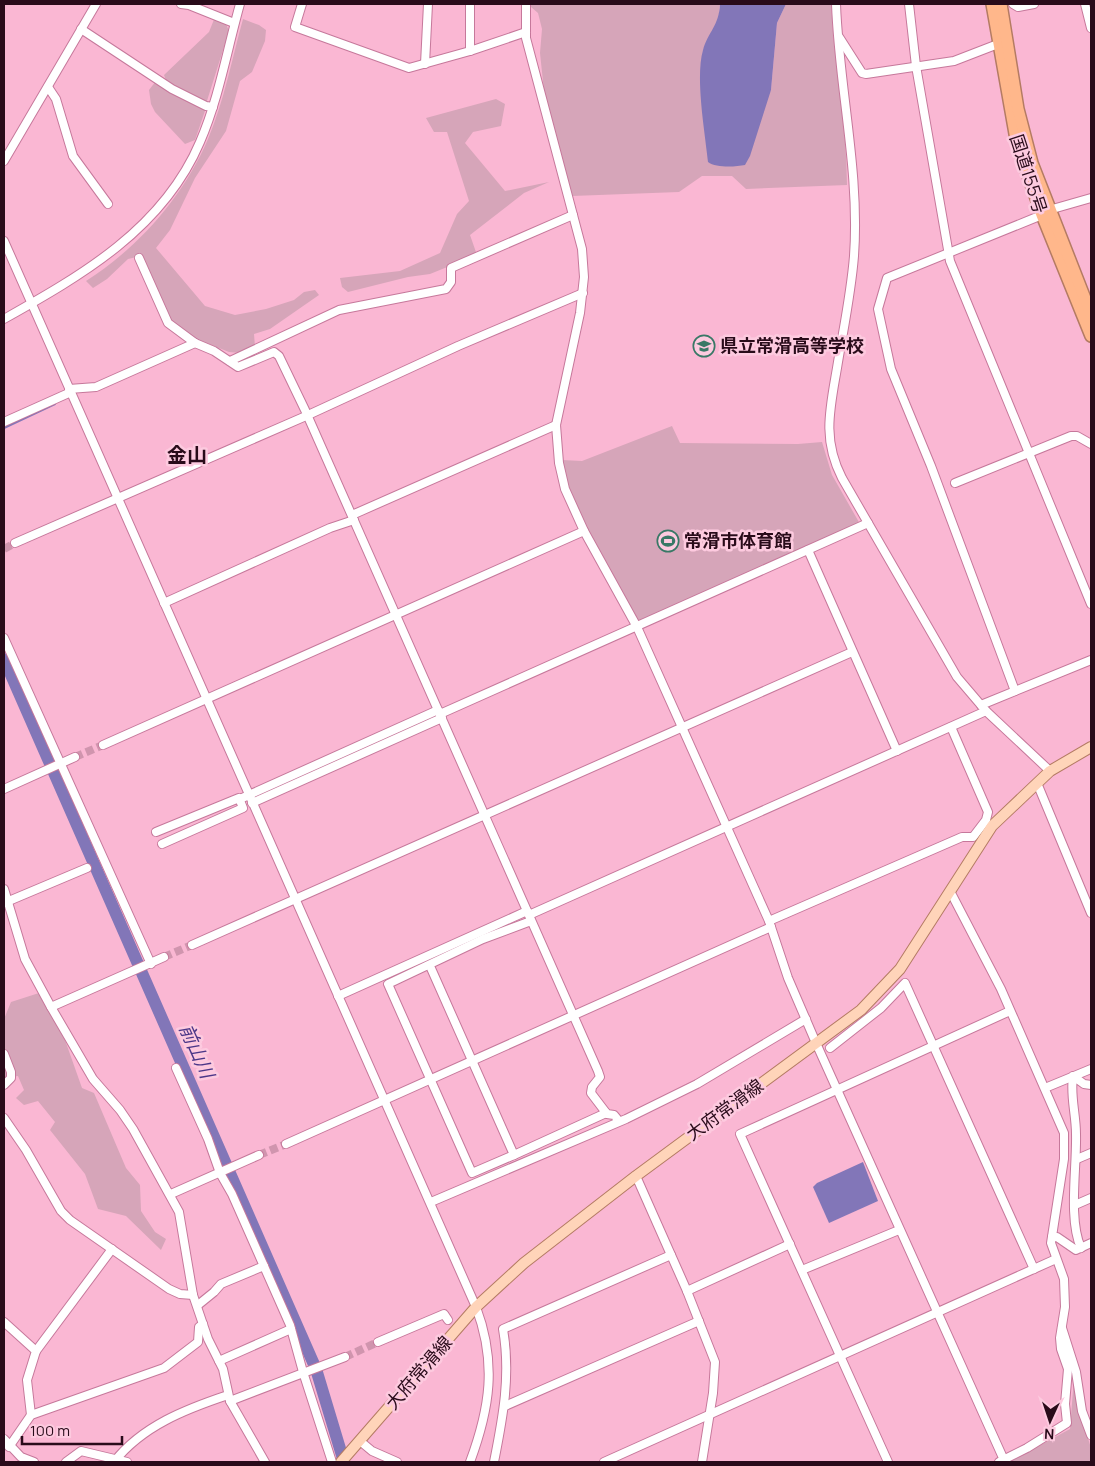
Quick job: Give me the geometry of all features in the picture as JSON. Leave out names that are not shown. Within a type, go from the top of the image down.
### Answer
[{"type":"highway","name":"国道155号","points":[[992,4],[1017,145],[1045,213],[1091,336]]},
{"type":"highway","name":"国道155号","points":[[1001,4],[1021,124],[1045,213],[1091,314]]},
{"type":"main road","name":"大府常滑線","points":[[341,1462],[476,1307],[524,1263],[636,1176],[861,1010],[900,969],[992,826],[1050,771],[1091,747]]},
{"type":"street","points":[[4,161],[96,4]]},
{"type":"street","points":[[181,4],[189,5],[234,23]]},
{"type":"street","points":[[4,319],[103,260],[147,219],[182,174],[199,143],[213,107],[240,4]]},
{"type":"street","points":[[302,4],[295,27],[409,68],[470,51],[526,32]]},
{"type":"street","points":[[425,64],[428,4]]},
{"type":"street","points":[[470,4],[470,51]]},
{"type":"street","points":[[526,4],[526,32],[582,249],[580,314],[556,424],[559,463],[563,484],[584,531],[637,627],[727,827],[770,924],[788,978],[816,1044],[937,1313],[1001,1461],[1067,1423],[1064,1404],[1068,1368],[1061,1349],[1064,1279],[1051,1242],[1064,1159],[1064,1133],[1010,1011],[950,891]]},
{"type":"street","points":[[836,4],[837,35],[854,167],[854,254],[850,292],[829,408],[829,435],[837,469],[957,677],[984,708],[1050,771]]},
{"type":"street","points":[[910,4],[916,66],[948,253],[1091,604]]},
{"type":"street","points":[[1014,4],[1018,8],[1034,4]]},
{"type":"street","points":[[1086,4],[1091,28]]},
{"type":"street","points":[[81,29],[172,89],[206,106],[213,107]]},
{"type":"street","points":[[837,35],[864,74],[954,61],[998,44]]},
{"type":"street","points":[[48,87],[56,99],[72,156],[108,204]]},
{"type":"street","points":[[1015,691],[932,466],[900,395],[891,369],[878,309],[887,278],[1045,213],[1091,198]]},
{"type":"street","points":[[230,361],[339,310],[446,289],[451,282],[452,268],[573,215]]},
{"type":"street","points":[[4,241],[476,1307],[487,1348],[489,1380],[486,1413],[470,1462]]},
{"type":"street","points":[[139,258],[168,323],[195,343],[240,367],[276,352],[353,517],[600,1077],[592,1088],[591,1093],[606,1113]]},
{"type":"street","points":[[15,544],[306,416],[458,346],[582,293]]},
{"type":"street","points":[[4,422],[70,391],[96,387],[195,343]]},
{"type":"street","points":[[164,603],[556,424]]},
{"type":"street","points":[[955,483],[1073,435],[1091,444]]},
{"type":"street","points":[[156,832],[240,799],[440,714],[868,524]]},
{"type":"street","points":[[103,745],[584,531]]},
{"type":"street","points":[[808,550],[897,751]]},
{"type":"street","points":[[4,638],[149,965]]},
{"type":"street","points":[[192,945],[852,652]]},
{"type":"street","points":[[338,996],[529,915],[727,827],[951,726],[1015,691],[1091,660]]},
{"type":"street","points":[[252,803],[440,714]]},
{"type":"street","points":[[286,1144],[573,1016],[962,837],[973,837],[986,820],[988,812],[951,726]]},
{"type":"street","points":[[4,789],[75,756]]},
{"type":"street","points":[[1037,783],[1091,912]]},
{"type":"street","points":[[162,844],[243,808],[240,799]]},
{"type":"street","points":[[6,903],[87,868]]},
{"type":"street","points":[[4,890],[6,903],[26,959],[51,1007],[93,1079],[126,1118],[170,1194],[182,1223],[193,1295],[212,1349],[225,1377],[229,1398],[265,1462]]},
{"type":"street","points":[[529,915],[430,966],[388,984],[472,1173],[606,1113],[614,1115],[619,1121]]},
{"type":"street","points":[[51,1007],[164,957]]},
{"type":"street","points":[[430,966],[514,1155]]},
{"type":"street","points":[[830,1048],[881,1008],[905,982],[1034,1269]]},
{"type":"street","points":[[888,1462],[740,1134],[1010,1011]]},
{"type":"street","points":[[431,1202],[619,1121],[697,1084],[806,1019]]},
{"type":"street","points":[[4,1054],[11,1072],[11,1078],[4,1085]]},
{"type":"street","points":[[176,1068],[291,1329],[332,1462]]},
{"type":"street","points":[[1045,1088],[1091,1069]]},
{"type":"street","points":[[1073,1076],[1084,1084],[1091,1085]]},
{"type":"street","points":[[1073,1076],[1071,1091],[1075,1114],[1077,1159],[1074,1228],[1081,1248]]},
{"type":"street","points":[[4,1118],[26,1150],[62,1211],[70,1220],[100,1239],[169,1289],[180,1294],[193,1295]]},
{"type":"street","points":[[1077,1159],[1091,1153]]},
{"type":"street","points":[[170,1194],[259,1155]]},
{"type":"street","points":[[636,1176],[687,1291],[715,1362],[713,1393],[702,1462]]},
{"type":"street","points":[[1075,1205],[1091,1198]]},
{"type":"street","points":[[802,1270],[899,1230]]},
{"type":"street","points":[[1052,1237],[1057,1237],[1076,1250],[1091,1243]]},
{"type":"street","points":[[687,1291],[790,1244]]},
{"type":"street","points":[[31,1416],[27,1380],[36,1351],[112,1249]]},
{"type":"street","points":[[494,1462],[505,1406],[508,1367],[503,1329],[671,1255]]},
{"type":"street","points":[[604,1462],[1056,1259]]},
{"type":"street","points":[[198,1305],[221,1284],[264,1266]]},
{"type":"street","points":[[378,1342],[444,1314],[448,1320]]},
{"type":"street","points":[[505,1406],[699,1321]]},
{"type":"street","points":[[4,1322],[36,1351]]},
{"type":"street","points":[[9,1447],[31,1416],[164,1368],[198,1342],[199,1326],[203,1324]]},
{"type":"street","points":[[1062,1328],[1076,1372],[1082,1411],[1091,1436]]},
{"type":"street","points":[[219,1361],[291,1329]]},
{"type":"street","points":[[198,1342],[212,1349]]},
{"type":"street","points":[[115,1461],[156,1424],[345,1357]]},
{"type":"street","points":[[4,1440],[18,1460],[34,1462]]},
{"type":"street","points":[[360,1441],[372,1451],[397,1462]]},
{"type":"street","points":[[66,1462],[81,1452],[115,1461],[127,1462]]},
{"type":"shaded area","points":[[531,4],[720,4],[718,23],[703,50],[701,83],[768,95],[771,90],[777,23],[786,4],[831,4],[845,139],[847,185],[746,189],[732,176],[702,176],[679,192],[572,196],[544,91],[540,53],[542,29],[538,13],[531,7]]},
{"type":"shaded area","points":[[720,4],[786,4],[777,23],[771,90],[750,156],[745,165],[731,167],[708,162],[701,105],[700,75],[703,50],[718,18]]},
{"type":"shaded area","points":[[215,17],[226,24],[229,31],[206,104],[167,83],[164,75],[209,32]]},
{"type":"shaded area","points":[[243,19],[266,30],[265,41],[252,72],[240,81],[226,131],[195,178],[170,230],[156,248],[205,306],[235,315],[266,309],[294,300],[304,292],[315,290],[319,295],[270,329],[254,334],[255,347],[240,353],[229,352],[189,336],[171,323],[141,256],[128,259],[107,279],[93,288],[86,281],[124,253],[158,219],[186,181],[214,125]]},
{"type":"shaded area","points":[[156,81],[206,108],[195,140],[185,144],[155,112],[151,104],[149,90]]},
{"type":"shaded area","points":[[496,99],[505,104],[501,126],[473,132],[465,143],[505,191],[549,182],[524,193],[470,235],[477,255],[430,274],[408,277],[348,292],[342,287],[340,278],[400,271],[440,253],[457,214],[469,201],[447,132],[434,132],[426,118]]},
{"type":"shaded area","points":[[672,426],[680,443],[798,444],[822,442],[832,475],[860,524],[639,623],[573,503],[566,485],[562,460],[582,461]]},
{"type":"shaded area","points":[[39,993],[65,1040],[82,1088],[94,1093],[126,1168],[140,1185],[141,1211],[155,1232],[166,1239],[161,1250],[126,1216],[98,1209],[85,1174],[50,1130],[55,1122],[38,1101],[24,1105],[16,1098],[24,1090],[18,1076],[4,1078],[4,1019],[11,1002]]},
{"type":"shaded area","points":[[863,1162],[878,1201],[829,1223],[813,1187],[817,1183]]},
{"type":"shaded area","points":[[1074,1377],[1078,1406],[1091,1448],[1091,1462],[1009,1462],[1070,1429]]},
{"type":"waterway","points":[[4,428],[55,404]]},
{"type":"waterway","name":"前山川","points":[[4,659],[316,1369],[344,1462]]},
{"type":"tunnel","points":[[4,549],[15,543]]},
{"type":"tunnel","points":[[75,757],[103,745]]},
{"type":"tunnel","points":[[164,957],[192,945]]},
{"type":"tunnel","points":[[259,1155],[286,1144]]},
{"type":"tunnel","points":[[345,1357],[378,1342]]},
{"type":"place","name":"県立常滑高等学校","points":[[704,346]]},
{"type":"place","name":"常滑市体育館","points":[[668,541]]},
{"type":"district","name":"金山","points":[[187,455]]}]
